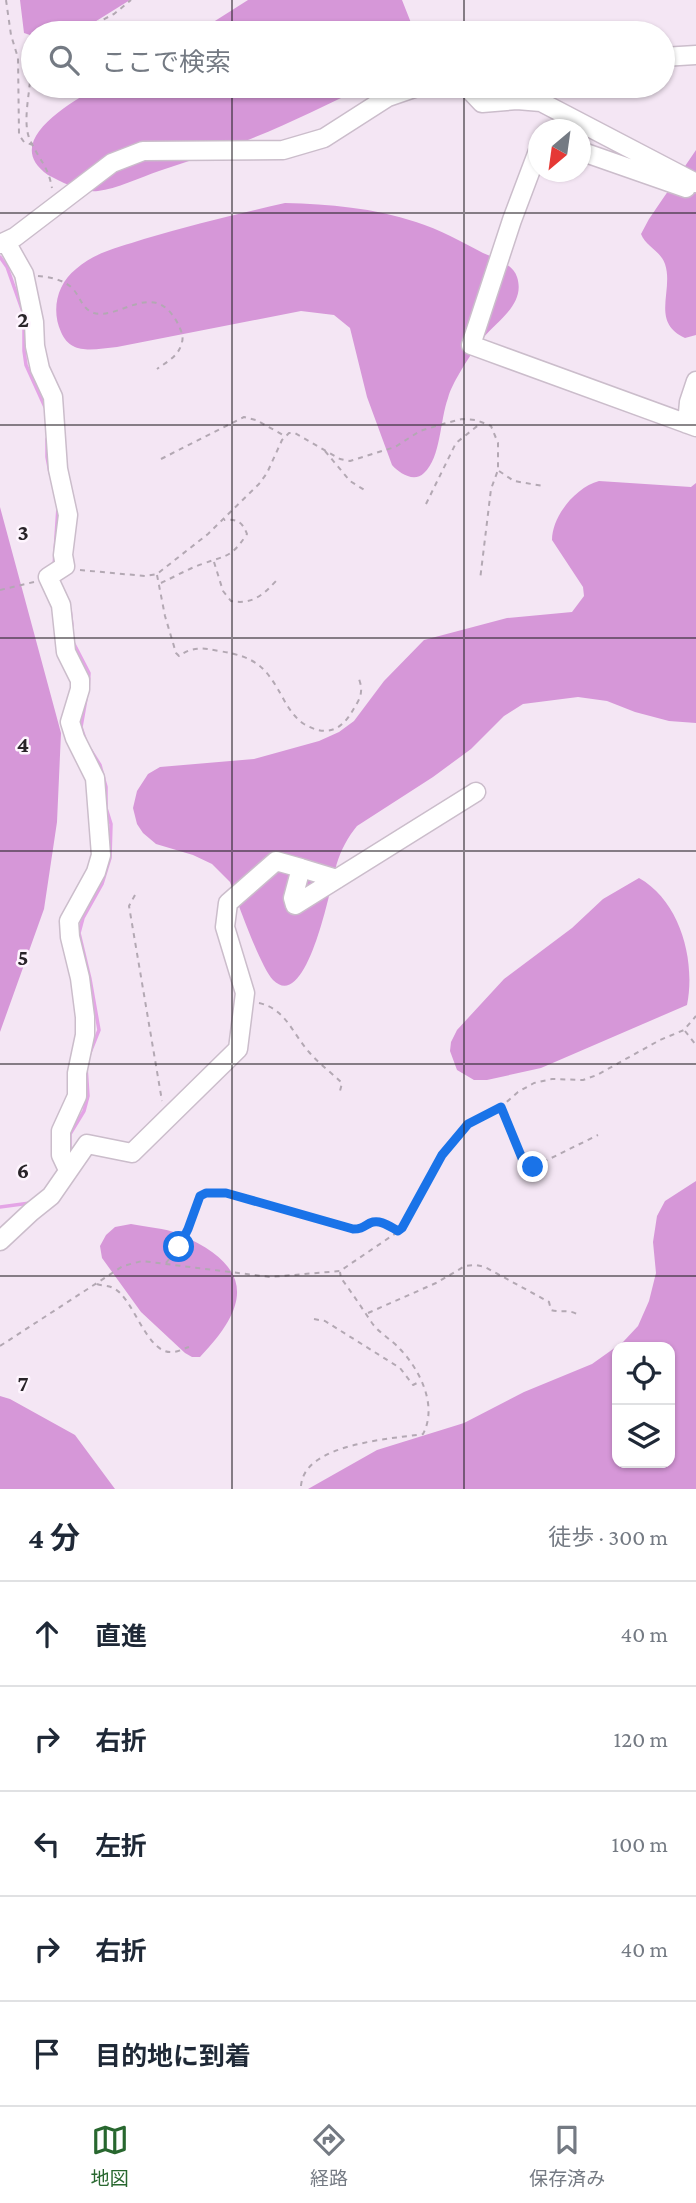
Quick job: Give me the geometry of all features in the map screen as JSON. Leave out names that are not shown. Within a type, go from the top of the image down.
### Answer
[{"type":"street","points":[[675,56],[696,55]]},
{"type":"street","points":[[68,1170],[61,1155],[61,1131],[77,1096],[77,1073],[85,1035],[80,978],[69,921],[96,872],[101,855],[95,778],[75,738],[71,722],[72,708],[80,689],[79,680],[66,652],[61,605],[48,577],[65,566],[63,555],[68,515],[58,469],[53,397],[40,369],[35,346],[34,321],[23,274],[3,243],[112,163],[143,151],[283,150],[324,138],[386,98]]},
{"type":"street","points":[[477,98],[482,103],[517,100],[541,102],[696,183]]},
{"type":"street","points":[[591,155],[696,191]]},
{"type":"street","points":[[528,178],[471,345],[692,426],[689,401],[696,381]]},
{"type":"street","points":[[301,868],[293,898],[295,905],[476,792]]},
{"type":"street","points":[[0,1241],[51,1196],[87,1144],[132,1153],[238,1049],[245,993],[225,927],[228,903],[276,861],[337,880]]},
{"type":"path","points":[[6,0],[10,35],[18,58],[19,135],[24,142],[33,145]]},
{"type":"path","points":[[100,21],[131,0]]},
{"type":"path","points":[[29,98],[27,127],[33,145],[49,170],[55,207]]},
{"type":"path","points":[[23,274],[61,281],[73,289],[85,308],[98,314],[147,302],[169,311],[181,329],[183,340],[177,356],[157,369]]},
{"type":"path","points":[[161,458],[244,417],[256,420],[286,436]]},
{"type":"path","points":[[65,566],[106,574],[156,574],[224,520],[238,503],[259,485],[289,433],[295,433],[340,459],[354,460],[395,447],[420,431],[463,419],[491,426],[498,443],[498,470],[491,489],[480,580]]},
{"type":"path","points":[[426,504],[456,443],[482,422]]},
{"type":"path","points":[[324,450],[350,481],[366,491]]},
{"type":"path","points":[[498,470],[514,481],[542,486]]},
{"type":"path","points":[[160,583],[224,558],[239,546],[247,534],[243,524],[236,519],[224,520]]},
{"type":"path","points":[[214,561],[223,591],[231,601],[243,603],[263,595],[276,581]]},
{"type":"path","points":[[156,574],[165,616],[179,656],[190,648],[200,647],[235,653],[254,661],[271,675],[289,711],[315,729],[339,728],[345,723],[362,691],[358,675]]},
{"type":"path","points":[[0,590],[48,577]]},
{"type":"path","points":[[135,895],[129,906],[162,1102],[170,1114]]},
{"type":"path","points":[[244,1004],[268,1005],[280,1013],[312,1056],[342,1083],[341,1091]]},
{"type":"path","points":[[0,1346],[123,1266],[142,1261],[219,1273],[270,1277],[340,1271],[402,1228],[442,1155],[468,1124],[501,1107],[518,1092],[534,1083],[552,1079],[583,1080],[597,1075],[660,1040],[684,1030],[696,1016]]},
{"type":"path","points":[[684,1030],[696,1045]]},
{"type":"path","points":[[501,1107],[524,1163],[533,1167],[598,1135]]},
{"type":"path","points":[[165,1264],[179,1247],[200,1196],[206,1193],[226,1193],[353,1229],[361,1229],[379,1221],[398,1231]]},
{"type":"path","points":[[368,1314],[436,1283],[465,1266],[476,1265],[549,1302],[551,1310],[569,1310],[577,1314]]},
{"type":"path","points":[[301,1486],[309,1468],[337,1449],[423,1434],[427,1426],[428,1412],[422,1380],[400,1348],[373,1324],[341,1278],[340,1271]]},
{"type":"path","points":[[96,1284],[113,1287],[120,1293],[148,1336],[160,1348],[174,1352],[189,1347]]},
{"type":"path","points":[[314,1319],[325,1321],[400,1368],[413,1385],[422,1380]]},
{"type":"shaded area","points":[[20,0],[130,0],[96,21],[23,21]]},
{"type":"shaded area","points":[[248,0],[402,0],[410,21],[215,21]]},
{"type":"shaded area","points":[[80,98],[341,98],[240,143],[105,190],[92,191],[72,186],[48,175],[35,162],[32,149],[45,124]]},
{"type":"shaded area","points":[[696,150],[696,335],[685,338],[668,323],[665,264],[641,234]]},
{"type":"shaded area","points":[[285,203],[351,208],[416,222],[498,259],[515,272],[519,287],[514,304],[480,342],[456,380],[445,407],[434,458],[420,476],[407,476],[392,465],[367,397],[350,328],[334,315],[301,311],[117,347],[92,349],[71,345],[61,332],[56,315],[60,290],[69,275],[91,258],[162,234]]},
{"type":"shaded area","points":[[599,481],[691,487],[696,483],[696,723],[669,721],[607,701],[578,697],[523,704],[504,716],[471,749],[433,777],[357,826],[339,858],[324,916],[307,963],[297,979],[286,986],[273,980],[256,948],[230,882],[212,864],[156,844],[137,824],[133,808],[137,791],[148,774],[160,767],[254,759],[319,741],[339,732],[354,721],[384,681],[424,640],[507,618],[572,612],[584,596],[583,587],[552,540],[553,531],[561,512],[574,496]]},
{"type":"shaded area","points":[[0,507],[61,733],[57,822],[44,909],[0,1032]]},
{"type":"shaded area","points":[[639,878],[665,901],[682,933],[689,969],[687,1005],[541,1068],[487,1080],[474,1080],[457,1070],[450,1051],[457,1030],[504,979],[572,928],[603,899]]},
{"type":"shaded area","points":[[696,1181],[696,1489],[308,1489],[377,1450],[464,1423],[524,1392],[592,1364],[612,1350],[612,1468],[675,1468],[675,1342],[623,1342],[638,1326],[649,1301],[656,1273],[653,1242],[657,1216],[665,1201]]},
{"type":"shaded area","points":[[131,1224],[179,1234],[221,1259],[232,1273],[237,1287],[236,1303],[217,1338],[200,1357],[185,1353],[141,1312],[102,1258],[100,1246],[106,1235],[115,1227]]},
{"type":"shaded area","points":[[0,1396],[75,1435],[115,1489],[0,1489]]},
{"type":"waterway","points":[[0,257],[7,267],[24,315],[26,365],[45,407]]},
{"type":"waterway","points":[[47,439],[50,473]]},
{"type":"waterway","points":[[54,566],[58,507]]},
{"type":"waterway","points":[[70,609],[72,626]]},
{"type":"waterway","points":[[74,644],[89,673],[88,691]]},
{"type":"waterway","points":[[85,739],[81,727],[86,699]]},
{"type":"waterway","points":[[89,1055],[99,1030],[79,933],[83,918],[102,884],[110,858],[111,824],[100,765],[90,749]]},
{"type":"waterway","points":[[70,1155],[70,1134],[84,1111],[88,1096],[86,1066]]},
{"type":"waterway","points":[[0,1207],[30,1203]]},
{"type":"route","points":[[179,1247],[200,1196],[206,1193],[226,1193],[353,1229],[361,1229],[379,1221],[398,1231],[442,1155],[468,1124],[501,1107],[524,1163],[533,1167]]}]
